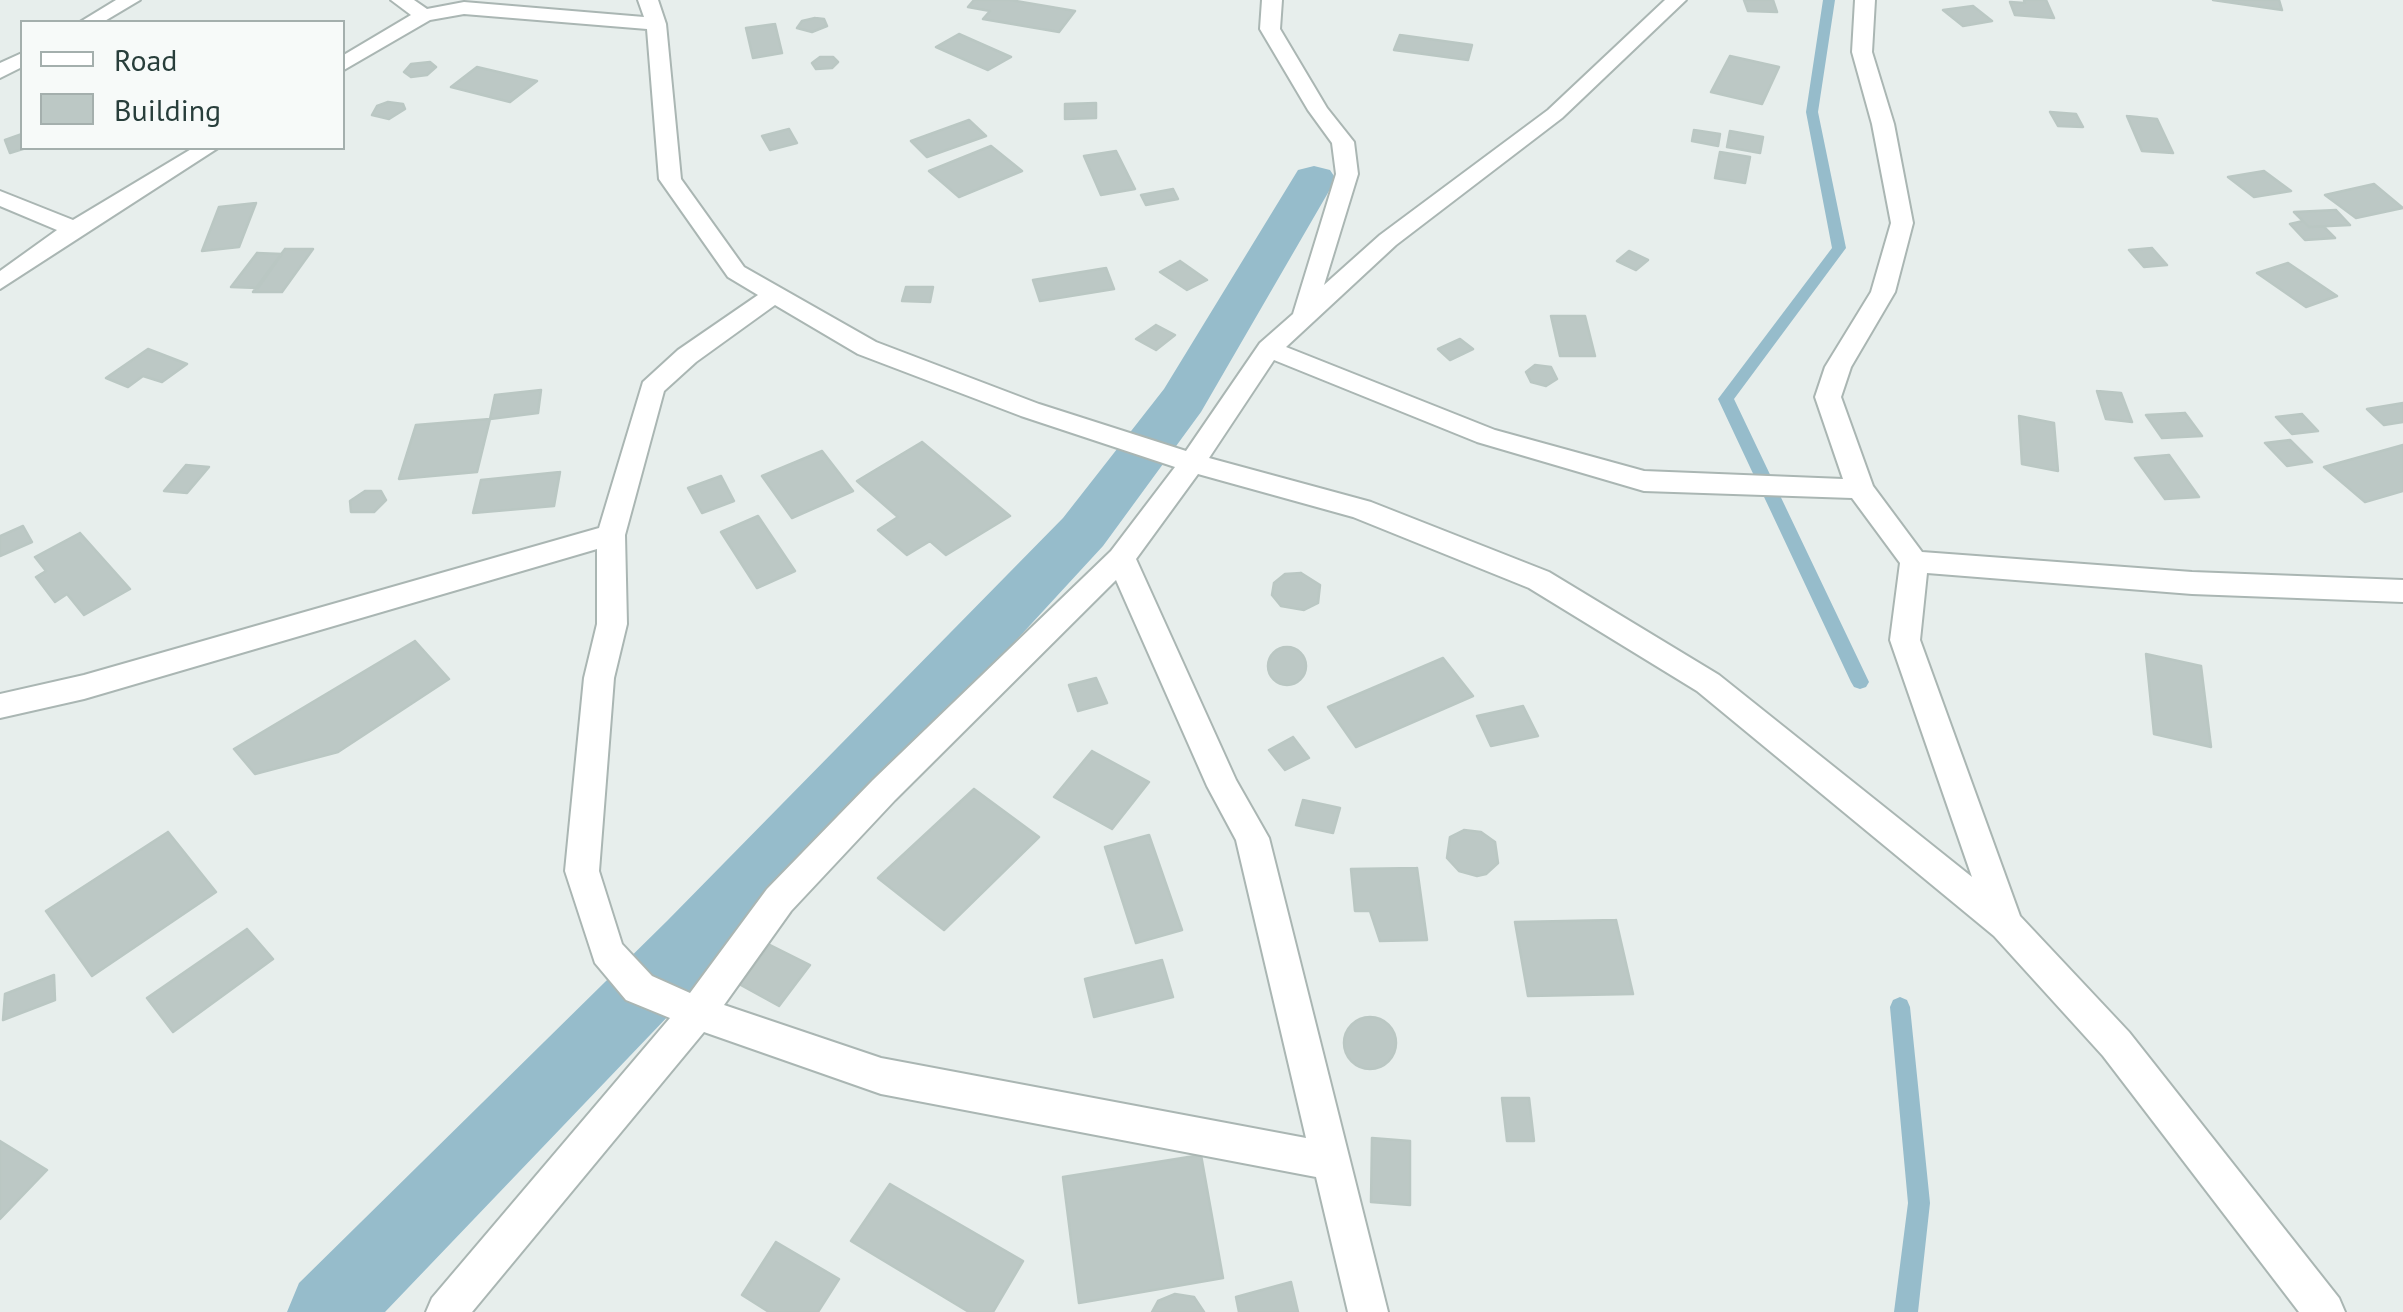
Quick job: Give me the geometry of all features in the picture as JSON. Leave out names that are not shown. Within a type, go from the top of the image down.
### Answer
[{"type":"street","points":[[401,0],[424,15]]},
{"type":"street","points":[[1272,0],[1270,29],[1318,110],[1343,142],[1347,174],[1304,312]]},
{"type":"street","points":[[446,1312],[697,1014],[778,900],[884,790],[1121,558],[1192,462],[1268,348],[1388,240],[1555,114],[1676,0]]},
{"type":"street","points":[[1865,0],[1862,52],[1883,124],[1902,223],[1883,292],[1838,367],[1828,397],[1860,489],[1914,562],[1904,640],[2006,925]]},
{"type":"street","points":[[93,20],[120,1]]},
{"type":"street","points":[[345,62],[424,15],[464,8],[652,12],[670,179],[736,272],[867,348],[1030,410],[1192,462],[1360,509],[1539,580],[1708,683],[2006,925],[2116,1044],[2325,1312]]},
{"type":"street","points":[[0,282],[74,229],[204,150]]},
{"type":"street","points":[[0,198],[74,229]]},
{"type":"street","points":[[772,296],[687,356],[652,388],[611,535],[612,624],[600,678],[582,871],[607,952],[639,988],[697,1014],[897,1080],[1330,1161]]},
{"type":"street","points":[[1268,348],[1486,436],[1644,480],[1860,489]]},
{"type":"street","points":[[0,706],[84,687],[611,535]]},
{"type":"street","points":[[1121,558],[1223,786],[1252,838],[1368,1312]]},
{"type":"street","points":[[1914,562],[2192,584],[2403,592]]},
{"type":"building","points":[[974,0],[1010,0],[1075,11],[1059,32],[983,19],[990,11],[968,7]]},
{"type":"building","points":[[1744,0],[1773,0],[1777,12],[1748,11]]},
{"type":"building","points":[[2024,0],[2046,0],[2054,18],[2015,15],[2010,2],[2025,3]]},
{"type":"building","points":[[2213,0],[2279,0],[2282,10]]},
{"type":"building","points":[[1973,6],[1992,21],[1963,26],[1943,10]]},
{"type":"building","points":[[824,19],[827,26],[812,32],[797,28],[802,21]]},
{"type":"building","points":[[775,24],[782,53],[753,58],[746,28]]},
{"type":"building","points":[[959,34],[1011,57],[988,70],[936,47]]},
{"type":"building","points":[[1400,35],[1472,45],[1468,60],[1394,50]]},
{"type":"building","points":[[1730,56],[1779,67],[1762,104],[1711,92]]},
{"type":"building","points":[[820,57],[833,57],[838,62],[832,68],[816,69],[812,63]]},
{"type":"building","points":[[430,62],[436,67],[427,75],[411,77],[404,72],[411,64]]},
{"type":"building","points":[[477,67],[537,81],[510,102],[451,87]]},
{"type":"building","points":[[388,102],[403,104],[405,109],[389,119],[372,115],[377,106]]},
{"type":"building","points":[[1096,103],[1096,118],[1065,119],[1065,104]]},
{"type":"building","points":[[2050,112],[2076,114],[2083,127],[2058,126]]},
{"type":"building","points":[[2127,116],[2157,119],[2173,153],[2142,151]]},
{"type":"building","points":[[969,120],[986,136],[927,157],[911,141]]},
{"type":"building","points":[[789,129],[797,143],[770,150],[762,136]]},
{"type":"building","points":[[1694,130],[1720,134],[1718,146],[1692,141]]},
{"type":"building","points":[[1730,131],[1763,137],[1760,153],[1727,147]]},
{"type":"building","points":[[20,135],[20,150],[10,153],[5,140]]},
{"type":"building","points":[[991,146],[1022,171],[959,197],[929,171]]},
{"type":"building","points":[[1116,151],[1135,189],[1101,195],[1084,156]]},
{"type":"building","points":[[1720,152],[1750,157],[1745,183],[1715,178]]},
{"type":"building","points":[[2264,171],[2291,191],[2254,197],[2228,177]]},
{"type":"building","points":[[2374,184],[2403,208],[2356,218],[2325,195]]},
{"type":"building","points":[[1173,189],[1178,199],[1146,205],[1141,195]]},
{"type":"building","points":[[256,203],[239,247],[202,251],[219,207]]},
{"type":"building","points":[[2336,210],[2350,225],[2309,227],[2294,212]]},
{"type":"building","points":[[2303,221],[2309,227],[2323,226],[2335,238],[2305,240],[2290,224]]},
{"type":"building","points":[[2152,248],[2167,265],[2144,267],[2129,250]]},
{"type":"building","points":[[285,249],[313,249],[282,292],[253,292]]},
{"type":"building","points":[[1629,251],[1648,260],[1636,270],[1617,261]]},
{"type":"building","points":[[257,253],[282,254],[258,288],[231,287]]},
{"type":"building","points":[[1180,261],[1207,280],[1187,290],[1160,272]]},
{"type":"building","points":[[2288,263],[2337,296],[2306,307],[2257,273]]},
{"type":"building","points":[[1106,268],[1114,289],[1040,301],[1033,280]]},
{"type":"building","points":[[906,287],[933,287],[930,302],[902,301]]},
{"type":"building","points":[[1551,316],[1585,316],[1595,356],[1560,356]]},
{"type":"building","points":[[1156,325],[1175,335],[1156,350],[1136,339]]},
{"type":"building","points":[[1460,339],[1473,349],[1450,360],[1438,349]]},
{"type":"building","points":[[148,349],[187,364],[162,382],[143,376],[128,387],[106,378]]},
{"type":"building","points":[[1535,365],[1551,367],[1557,379],[1546,386],[1531,382],[1526,372]]},
{"type":"building","points":[[541,390],[538,413],[490,419],[495,395]]},
{"type":"building","points":[[2097,391],[2121,393],[2132,422],[2106,419]]},
{"type":"building","points":[[2403,403],[2403,422],[2384,425],[2367,409]]},
{"type":"building","points":[[2185,413],[2202,436],[2162,438],[2146,415]]},
{"type":"building","points":[[2302,414],[2318,431],[2292,434],[2276,417]]},
{"type":"building","points":[[2019,416],[2054,423],[2058,471],[2022,464]]},
{"type":"building","points":[[490,419],[477,472],[399,479],[416,425]]},
{"type":"building","points":[[2290,440],[2312,462],[2287,466],[2265,443]]},
{"type":"building","points":[[922,442],[1010,516],[946,555],[930,541],[907,555],[878,530],[898,517],[857,481]]},
{"type":"building","points":[[2403,445],[2403,491],[2365,502],[2324,467]]},
{"type":"building","points":[[822,451],[853,491],[792,518],[762,476]]},
{"type":"building","points":[[2169,455],[2199,497],[2165,499],[2135,458]]},
{"type":"building","points":[[186,465],[209,467],[187,493],[164,491]]},
{"type":"building","points":[[560,472],[554,506],[473,513],[481,480]]},
{"type":"building","points":[[721,476],[734,501],[702,513],[688,488]]},
{"type":"building","points":[[365,491],[381,491],[386,500],[374,512],[351,512],[350,501]]},
{"type":"building","points":[[758,516],[795,571],[757,588],[721,532]]},
{"type":"building","points":[[23,526],[32,542],[0,556],[0,536]]},
{"type":"building","points":[[80,533],[130,589],[84,615],[67,594],[55,602],[36,577],[46,571],[35,557]]},
{"type":"building","points":[[1301,573],[1320,585],[1318,603],[1304,610],[1281,606],[1272,595],[1274,583],[1285,574]]},
{"type":"building","points":[[415,641],[449,679],[338,752],[255,774],[234,749]]},
{"type":"building","points":[[1287,647],[1300,653],[1306,666],[1300,679],[1287,685],[1274,679],[1268,666],[1274,653]]},
{"type":"building","points":[[2146,654],[2201,666],[2211,747],[2154,734]]},
{"type":"building","points":[[1443,658],[1473,696],[1356,747],[1328,707]]},
{"type":"building","points":[[1096,678],[1107,703],[1078,711],[1069,685]]},
{"type":"building","points":[[1523,706],[1538,736],[1491,746],[1477,716]]},
{"type":"building","points":[[1293,737],[1309,758],[1285,770],[1269,750]]},
{"type":"building","points":[[1092,751],[1149,782],[1112,829],[1054,797]]},
{"type":"building","points":[[974,789],[1039,837],[944,930],[878,878]]},
{"type":"building","points":[[1303,800],[1340,808],[1333,833],[1296,825]]},
{"type":"building","points":[[1464,830],[1481,832],[1495,842],[1498,863],[1486,874],[1459,871],[1447,858],[1450,837]]},
{"type":"building","points":[[168,832],[216,892],[92,976],[46,911]]},
{"type":"building","points":[[1149,835],[1182,930],[1136,943],[1105,847]]},
{"type":"building","points":[[1417,868],[1427,940],[1380,941],[1370,911],[1355,911],[1351,869]]},
{"type":"building","points":[[1616,920],[1633,994],[1528,996],[1515,922]]},
{"type":"building","points":[[247,929],[273,959],[173,1032],[147,998]]},
{"type":"building","points":[[770,945],[810,965],[779,1006],[739,984]]},
{"type":"building","points":[[1162,960],[1173,997],[1094,1017],[1085,979]]},
{"type":"building","points":[[54,975],[55,1000],[3,1020],[5,994]]},
{"type":"building","points":[[1370,1017],[1388,1025],[1396,1043],[1388,1061],[1370,1069],[1352,1061],[1344,1043],[1352,1025]]},
{"type":"building","points":[[1502,1098],[1529,1098],[1534,1141],[1507,1141]]},
{"type":"building","points":[[1372,1138],[1410,1141],[1410,1205],[1371,1202]]},
{"type":"building","points":[[0,1141],[47,1170],[0,1219]]},
{"type":"building","points":[[1201,1155],[1223,1278],[1079,1303],[1063,1177]]},
{"type":"building","points":[[890,1184],[1023,1261],[993,1312],[969,1312],[851,1241]]},
{"type":"building","points":[[776,1242],[839,1279],[818,1312],[769,1312],[742,1295]]},
{"type":"building","points":[[1291,1282],[1298,1312],[1239,1312],[1236,1297]]},
{"type":"building","points":[[1175,1294],[1194,1297],[1204,1312],[1152,1312],[1158,1301]]},
{"type":"waterway","points":[[1829,0],[1812,112],[1839,248],[1726,399],[1860,682]]},
{"type":"waterway","points":[[328,1312],[692,943],[1083,532],[1183,400],[1314,179]]},
{"type":"waterway","points":[[1900,1007],[1919,1203],[1906,1312]]}]
